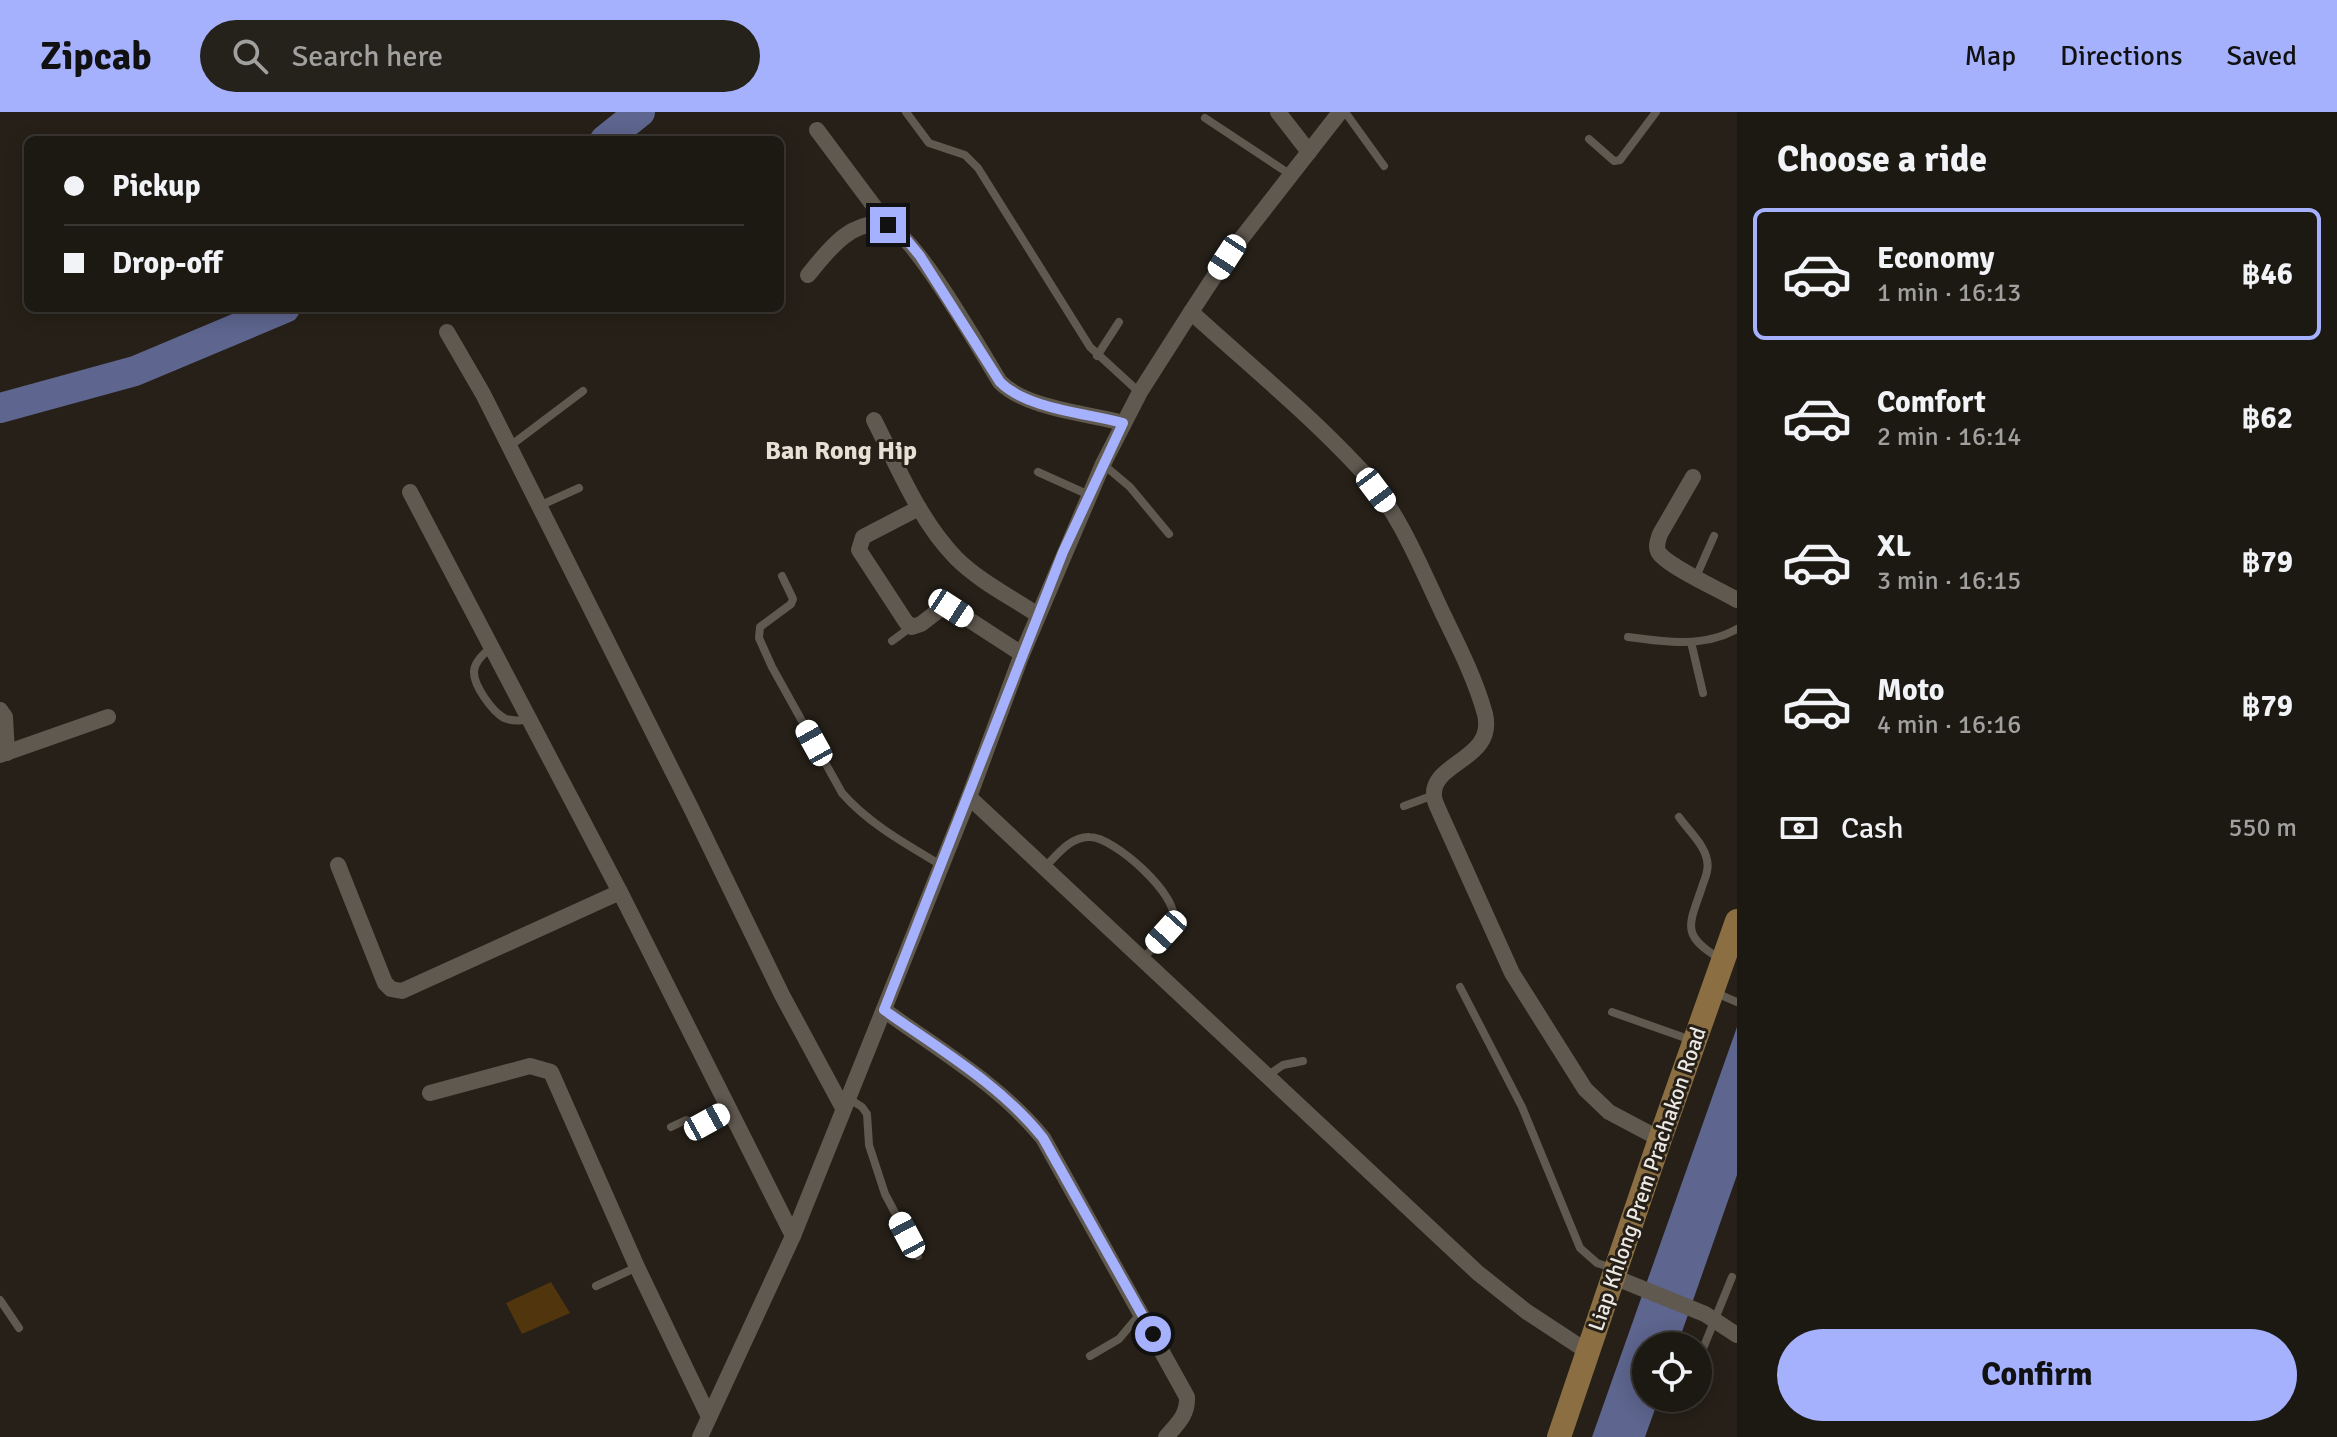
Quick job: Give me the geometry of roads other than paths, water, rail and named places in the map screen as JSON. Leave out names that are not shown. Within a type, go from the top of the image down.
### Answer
[{"type":"street","points":[[1278,112],[1309,152]]},
{"type":"street","points":[[700,1437],[793,1236],[969,797],[1022,654],[1103,464],[1140,392],[1227,257],[1342,112]]},
{"type":"street","points":[[817,130],[888,225],[901,233],[920,256],[1000,382],[1012,394],[1029,402],[1123,423]]},
{"type":"street","points":[[808,275],[829,249],[850,231],[875,224],[888,225]]},
{"type":"street","points":[[1191,312],[1362,471],[1391,510],[1469,669],[1487,728],[1479,746],[1444,775],[1434,795],[1512,973],[1585,1089],[1609,1112],[1660,1139]]},
{"type":"street","points":[[447,332],[510,447],[782,995],[845,1103]]},
{"type":"street","points":[[874,420],[919,508],[957,558],[1038,615]]},
{"type":"street","points":[[1693,477],[1657,544],[1659,553],[1737,600]]},
{"type":"street","points":[[410,492],[620,892],[793,1236]]},
{"type":"street","points":[[919,508],[863,537],[859,550],[906,622],[912,627],[943,607],[951,608],[1022,654]]},
{"type":"street","points":[[0,710],[5,717],[3,754],[108,717]]},
{"type":"street","points":[[969,797],[1478,1273],[1527,1312],[1588,1352]]},
{"type":"street","points":[[338,865],[385,983],[391,989],[402,991],[620,892]]},
{"type":"street","name":"Liap Khlong Prem Prachakon Road","points":[[1559,1437],[1588,1352],[1622,1278],[1660,1139],[1737,921]]},
{"type":"street","points":[[884,1010],[997,1091],[1026,1117],[1043,1138],[1187,1397],[1188,1407],[1183,1417],[1166,1437]]},
{"type":"street","points":[[430,1093],[530,1066],[551,1072],[637,1267],[709,1417]]},
{"type":"street","points":[[1622,1278],[1710,1316],[1737,1335]]},
{"type":"lane","points":[[906,112],[929,143],[965,155],[978,168],[1075,326],[1097,356],[1140,392]]},
{"type":"lane","points":[[1342,112],[1384,166]]},
{"type":"lane","points":[[1589,139],[1614,161],[1620,160],[1656,112]]},
{"type":"lane","points":[[1205,118],[1291,175]]},
{"type":"lane","points":[[1097,356],[1119,322]]},
{"type":"lane","points":[[510,447],[583,391]]},
{"type":"lane","points":[[1103,464],[1130,487],[1169,534]]},
{"type":"lane","points":[[1038,472],[1089,495]]},
{"type":"lane","points":[[539,506],[579,488]]},
{"type":"lane","points":[[1696,577],[1714,536]]},
{"type":"lane","points":[[782,576],[793,599],[791,604],[760,627],[759,638],[772,667],[842,793],[856,809],[887,832],[941,865]]},
{"type":"lane","points":[[892,641],[912,627]]},
{"type":"lane","points":[[1628,637],[1666,643],[1691,642],[1722,636],[1737,629]]},
{"type":"lane","points":[[1691,642],[1703,693]]},
{"type":"lane","points":[[492,646],[478,659],[474,681],[496,711],[506,719],[531,720]]},
{"type":"lane","points":[[1404,806],[1434,795]]},
{"type":"lane","points":[[1679,817],[1704,850],[1708,862],[1708,871],[1690,926],[1692,938],[1700,947],[1723,961]]},
{"type":"lane","points":[[1044,868],[1073,840],[1089,836],[1104,840],[1126,853],[1174,907],[1173,920],[1166,932],[1142,960]]},
{"type":"lane","points":[[1460,987],[1522,1107],[1580,1248],[1622,1278]]},
{"type":"lane","points":[[1712,992],[1737,1002]]},
{"type":"lane","points":[[1612,1012],[1694,1041]]},
{"type":"lane","points":[[1266,1077],[1283,1065],[1303,1061]]},
{"type":"lane","points":[[845,1103],[862,1107],[867,1114],[869,1145],[885,1194],[918,1256]]},
{"type":"lane","points":[[671,1127],[686,1120],[700,1124],[731,1109]]},
{"type":"lane","points":[[596,1286],[637,1267]]},
{"type":"lane","points":[[1706,1332],[1710,1316],[1732,1277]]},
{"type":"lane","points":[[0,1300],[19,1328]]},
{"type":"lane","points":[[1090,1356],[1119,1339],[1140,1313]]},
{"type":"water","points":[[1737,1027],[1737,1175],[1682,1332],[1632,1332],[1632,1412],[1654,1412],[1645,1437],[1592,1437]]},
{"type":"waterway","points":[[610,136],[640,112]]},
{"type":"waterway","points":[[0,408],[135,371],[275,312]]},
{"type":"district","name":"Ban Rong Hip","points":[[841,451]]}]
